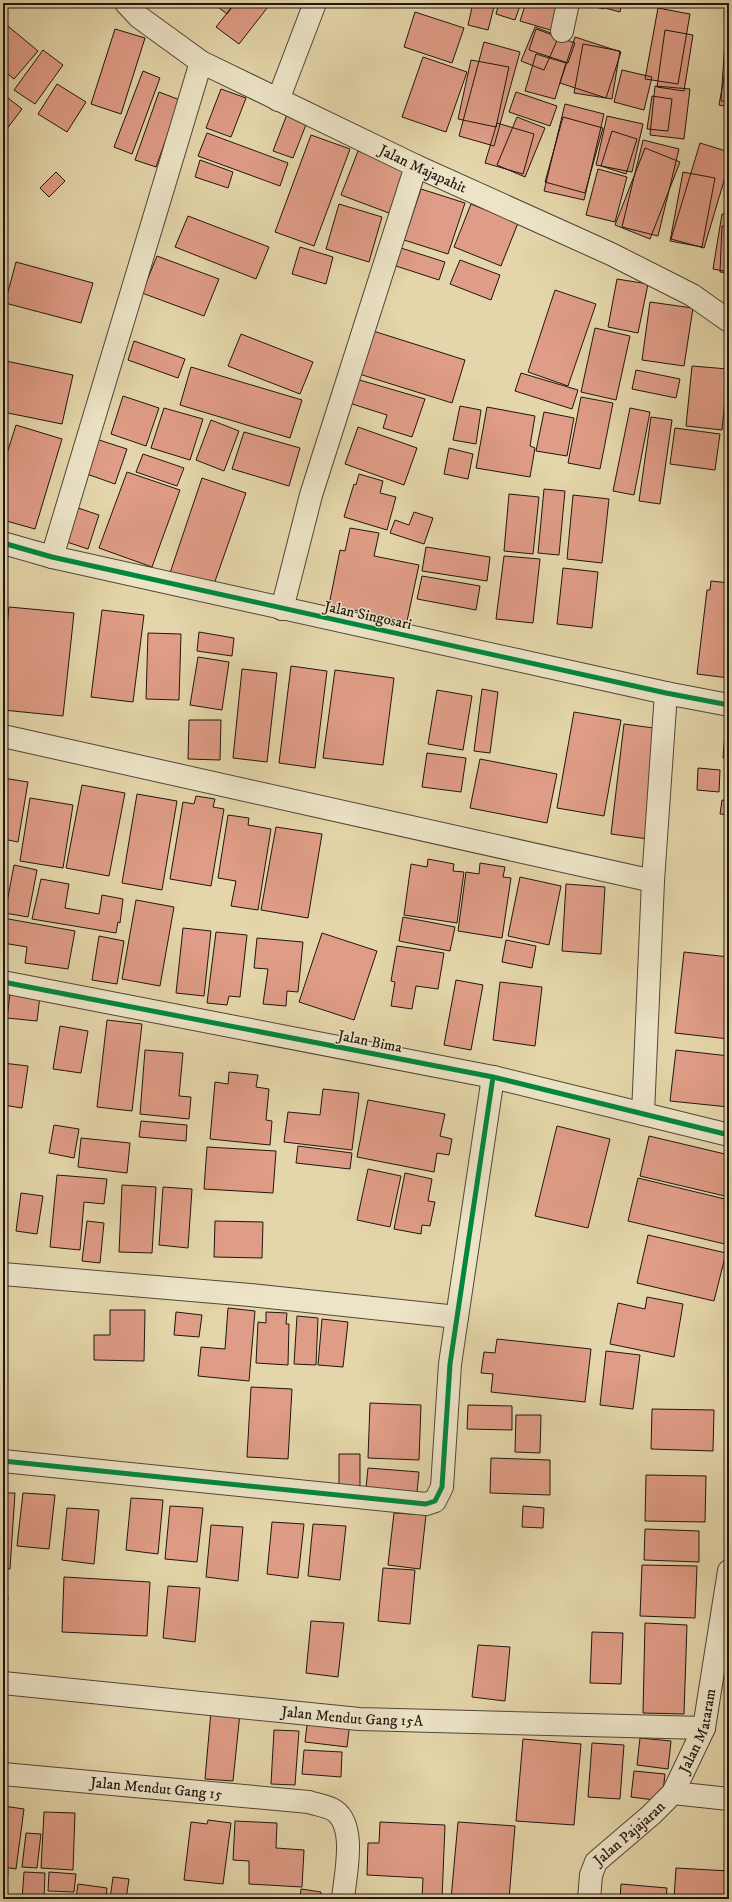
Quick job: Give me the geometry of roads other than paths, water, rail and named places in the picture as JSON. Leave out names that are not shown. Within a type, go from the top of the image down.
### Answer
[{"type":"street","name":"Jalan Majapahit","points":[[126,3],[139,17],[201,62],[416,166],[611,254],[692,295],[729,321]]},
{"type":"street","points":[[278,100],[315,3]]},
{"type":"street","points":[[562,31],[568,3]]},
{"type":"street","points":[[52,557],[201,62]]},
{"type":"street","points":[[282,609],[311,495],[416,166]]},
{"type":"street","name":"Jalan Singosari","points":[[3,543],[52,557],[282,609],[666,693],[729,705]]},
{"type":"street","points":[[643,1114],[653,881],[666,693]]},
{"type":"street","points":[[3,736],[653,881]]},
{"type":"street","name":"Jalan Bima","points":[[3,982],[493,1076],[729,1136]]},
{"type":"street","points":[[3,1461],[426,1504],[434,1501],[442,1488],[450,1364],[493,1076]]},
{"type":"street","points":[[3,1274],[250,1295],[457,1317]]},
{"type":"street","name":"Jalan Mataram","points":[[673,1793],[704,1728],[729,1571]]},
{"type":"street","name":"Jalan Mendut Gang 15A","points":[[3,1683],[360,1719],[704,1728]]},
{"type":"street","name":"Jalan Mendut Gang 15","points":[[3,1774],[309,1802],[335,1811],[346,1825],[348,1854],[342,1899]]},
{"type":"street","points":[[673,1793],[729,1799]]},
{"type":"street","name":"Jalan Pajajaran","points":[[589,1899],[591,1875],[596,1862],[651,1815],[673,1793]]}]
